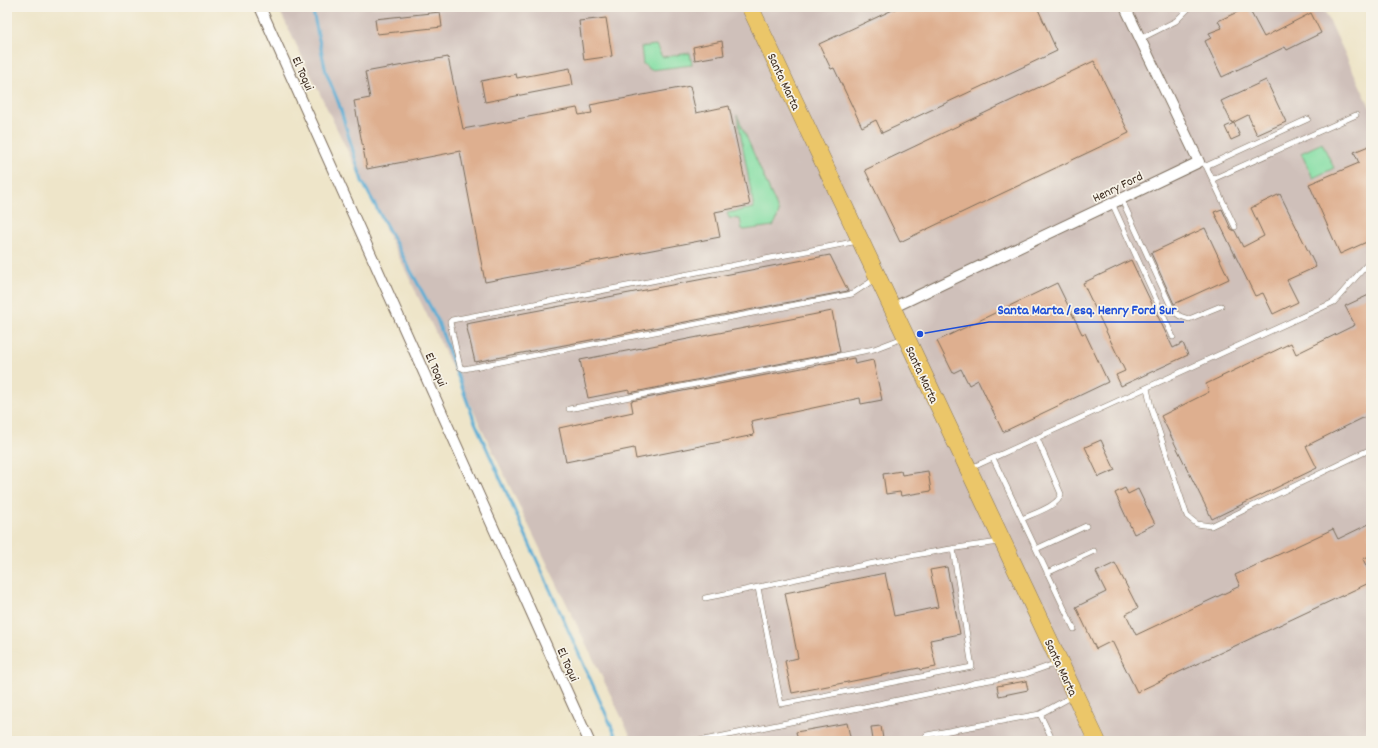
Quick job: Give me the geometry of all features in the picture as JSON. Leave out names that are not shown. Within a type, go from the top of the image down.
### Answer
[{"type":"main road","name":"Santa Marta","points":[[750,7],[1097,741]]},
{"type":"street","name":"El Toqui","points":[[260,7],[589,741]]},
{"type":"street","points":[[1125,7],[1202,164]]},
{"type":"street","name":"Henry Ford","points":[[892,308],[1117,201],[1202,164]]},
{"type":"lane","points":[[1140,39],[1176,21],[1190,7]]},
{"type":"lane","points":[[1213,179],[1356,115]]},
{"type":"lane","points":[[1235,227],[1213,179],[1202,164],[1308,119]]},
{"type":"lane","points":[[1117,201],[1173,311],[1180,316],[1189,319],[1221,306]]},
{"type":"lane","points":[[1117,201],[1173,337]]},
{"type":"lane","points":[[861,241],[452,320],[450,322],[460,367],[464,369],[852,294],[878,278]]},
{"type":"lane","points":[[968,469],[1334,302],[1369,260],[1371,260]]},
{"type":"lane","points":[[569,409],[874,349],[906,337]]},
{"type":"lane","points":[[1147,388],[1151,407],[1187,516],[1197,524],[1211,526],[1371,449]]},
{"type":"lane","points":[[1022,519],[1056,503],[1061,498],[1061,491],[1036,438]]},
{"type":"lane","points":[[993,458],[1074,629]]},
{"type":"lane","points":[[1036,549],[1086,526]]},
{"type":"lane","points":[[705,598],[848,568],[954,549],[1003,542]]},
{"type":"lane","points":[[758,588],[781,704],[972,667],[954,549]]},
{"type":"lane","points":[[1047,573],[1094,551]]},
{"type":"lane","points":[[699,741],[961,688],[973,683],[1026,674],[1060,662]]},
{"type":"lane","points":[[923,741],[927,735],[1040,714],[1075,695]]},
{"type":"lane","points":[[1040,714],[1053,741]]},
{"type":"shaded area","points":[[278,7],[1323,7],[1371,109],[1371,741],[633,741]]},
{"type":"green space","points":[[656,45],[662,57],[690,53],[692,65],[651,70],[643,64],[641,47]]},
{"type":"green space","points":[[737,115],[779,212],[773,226],[744,230],[742,229],[740,219],[729,218],[727,213],[754,208]]},
{"type":"green space","points":[[1322,143],[1334,168],[1313,178],[1301,153]]},
{"type":"building","points":[[899,7],[1037,7],[1057,51],[882,133],[876,120],[862,127],[834,68],[831,69],[819,44]]},
{"type":"building","points":[[1248,7],[1264,37],[1311,13],[1321,33],[1287,50],[1285,47],[1222,77],[1205,41],[1211,38],[1209,33],[1222,28],[1218,21]]},
{"type":"building","points":[[440,12],[442,27],[377,34],[375,19]]},
{"type":"building","points":[[606,18],[612,56],[584,60],[579,21]]},
{"type":"building","points":[[722,41],[724,55],[695,60],[693,47]]},
{"type":"building","points":[[448,57],[463,129],[577,108],[579,115],[592,113],[590,105],[690,86],[696,113],[729,106],[750,205],[715,212],[720,237],[485,282],[460,151],[367,169],[354,101],[370,98],[365,72]]},
{"type":"building","points":[[1094,61],[1129,133],[900,242],[865,170]]},
{"type":"building","points":[[570,68],[573,85],[485,102],[481,81],[516,74],[517,78]]},
{"type":"building","points":[[1266,80],[1286,122],[1257,135],[1248,115],[1232,123],[1221,101]]},
{"type":"building","points":[[1234,123],[1240,136],[1231,140],[1225,127]]},
{"type":"building","points":[[1371,145],[1371,240],[1340,254],[1309,184],[1359,163],[1354,152]]},
{"type":"building","points":[[1280,194],[1316,267],[1287,280],[1298,302],[1273,314],[1263,293],[1255,296],[1214,212],[1222,209],[1231,229],[1235,231],[1243,247],[1264,236],[1251,208]]},
{"type":"building","points":[[1205,228],[1229,279],[1174,304],[1151,253]]},
{"type":"building","points":[[830,255],[848,291],[475,362],[466,324]]},
{"type":"building","points":[[1131,260],[1173,348],[1183,343],[1188,355],[1121,386],[1116,375],[1125,371],[1083,283]]},
{"type":"building","points":[[1057,283],[1082,334],[1085,333],[1108,382],[1003,432],[978,380],[969,385],[961,369],[953,373],[937,341]]},
{"type":"building","points":[[1371,294],[1371,414],[1306,446],[1317,468],[1212,519],[1161,416],[1209,392],[1206,384],[1291,343],[1296,354],[1355,325],[1345,306]]},
{"type":"building","points":[[832,311],[840,352],[629,393],[629,390],[588,398],[580,360]]},
{"type":"building","points":[[854,358],[855,364],[873,360],[882,400],[861,404],[860,398],[751,421],[754,435],[636,459],[634,448],[566,462],[559,428],[633,412],[631,401]]},
{"type":"building","points":[[1101,440],[1115,470],[1099,477],[1085,447]]},
{"type":"building","points":[[901,471],[902,475],[928,471],[931,491],[901,496],[900,492],[886,494],[883,474]]},
{"type":"building","points":[[1125,488],[1128,494],[1138,489],[1155,524],[1134,534],[1115,493]]},
{"type":"building","points":[[1371,523],[1371,555],[1363,559],[1371,576],[1371,582],[1137,692],[1112,641],[1096,649],[1076,607],[1106,592],[1096,572],[1115,563],[1138,608],[1126,614],[1136,635],[1240,586],[1235,575],[1333,529],[1338,539]]},
{"type":"building","points":[[947,567],[960,634],[930,640],[936,667],[920,670],[919,668],[792,693],[785,661],[798,658],[785,593],[885,573],[894,616],[938,607],[930,570]]},
{"type":"building","points":[[1026,681],[1028,690],[999,696],[997,686]]},
{"type":"building","points":[[847,723],[851,741],[798,741],[796,732]]},
{"type":"building","points":[[881,726],[883,739],[873,740],[871,727]]},
{"type":"waterway","points":[[312,7],[326,72],[339,104],[362,181],[437,319],[474,420],[618,741]]},
{"type":"place","name":"Santa Marta / esq. Henry Ford Sur","points":[[920,334]]}]
